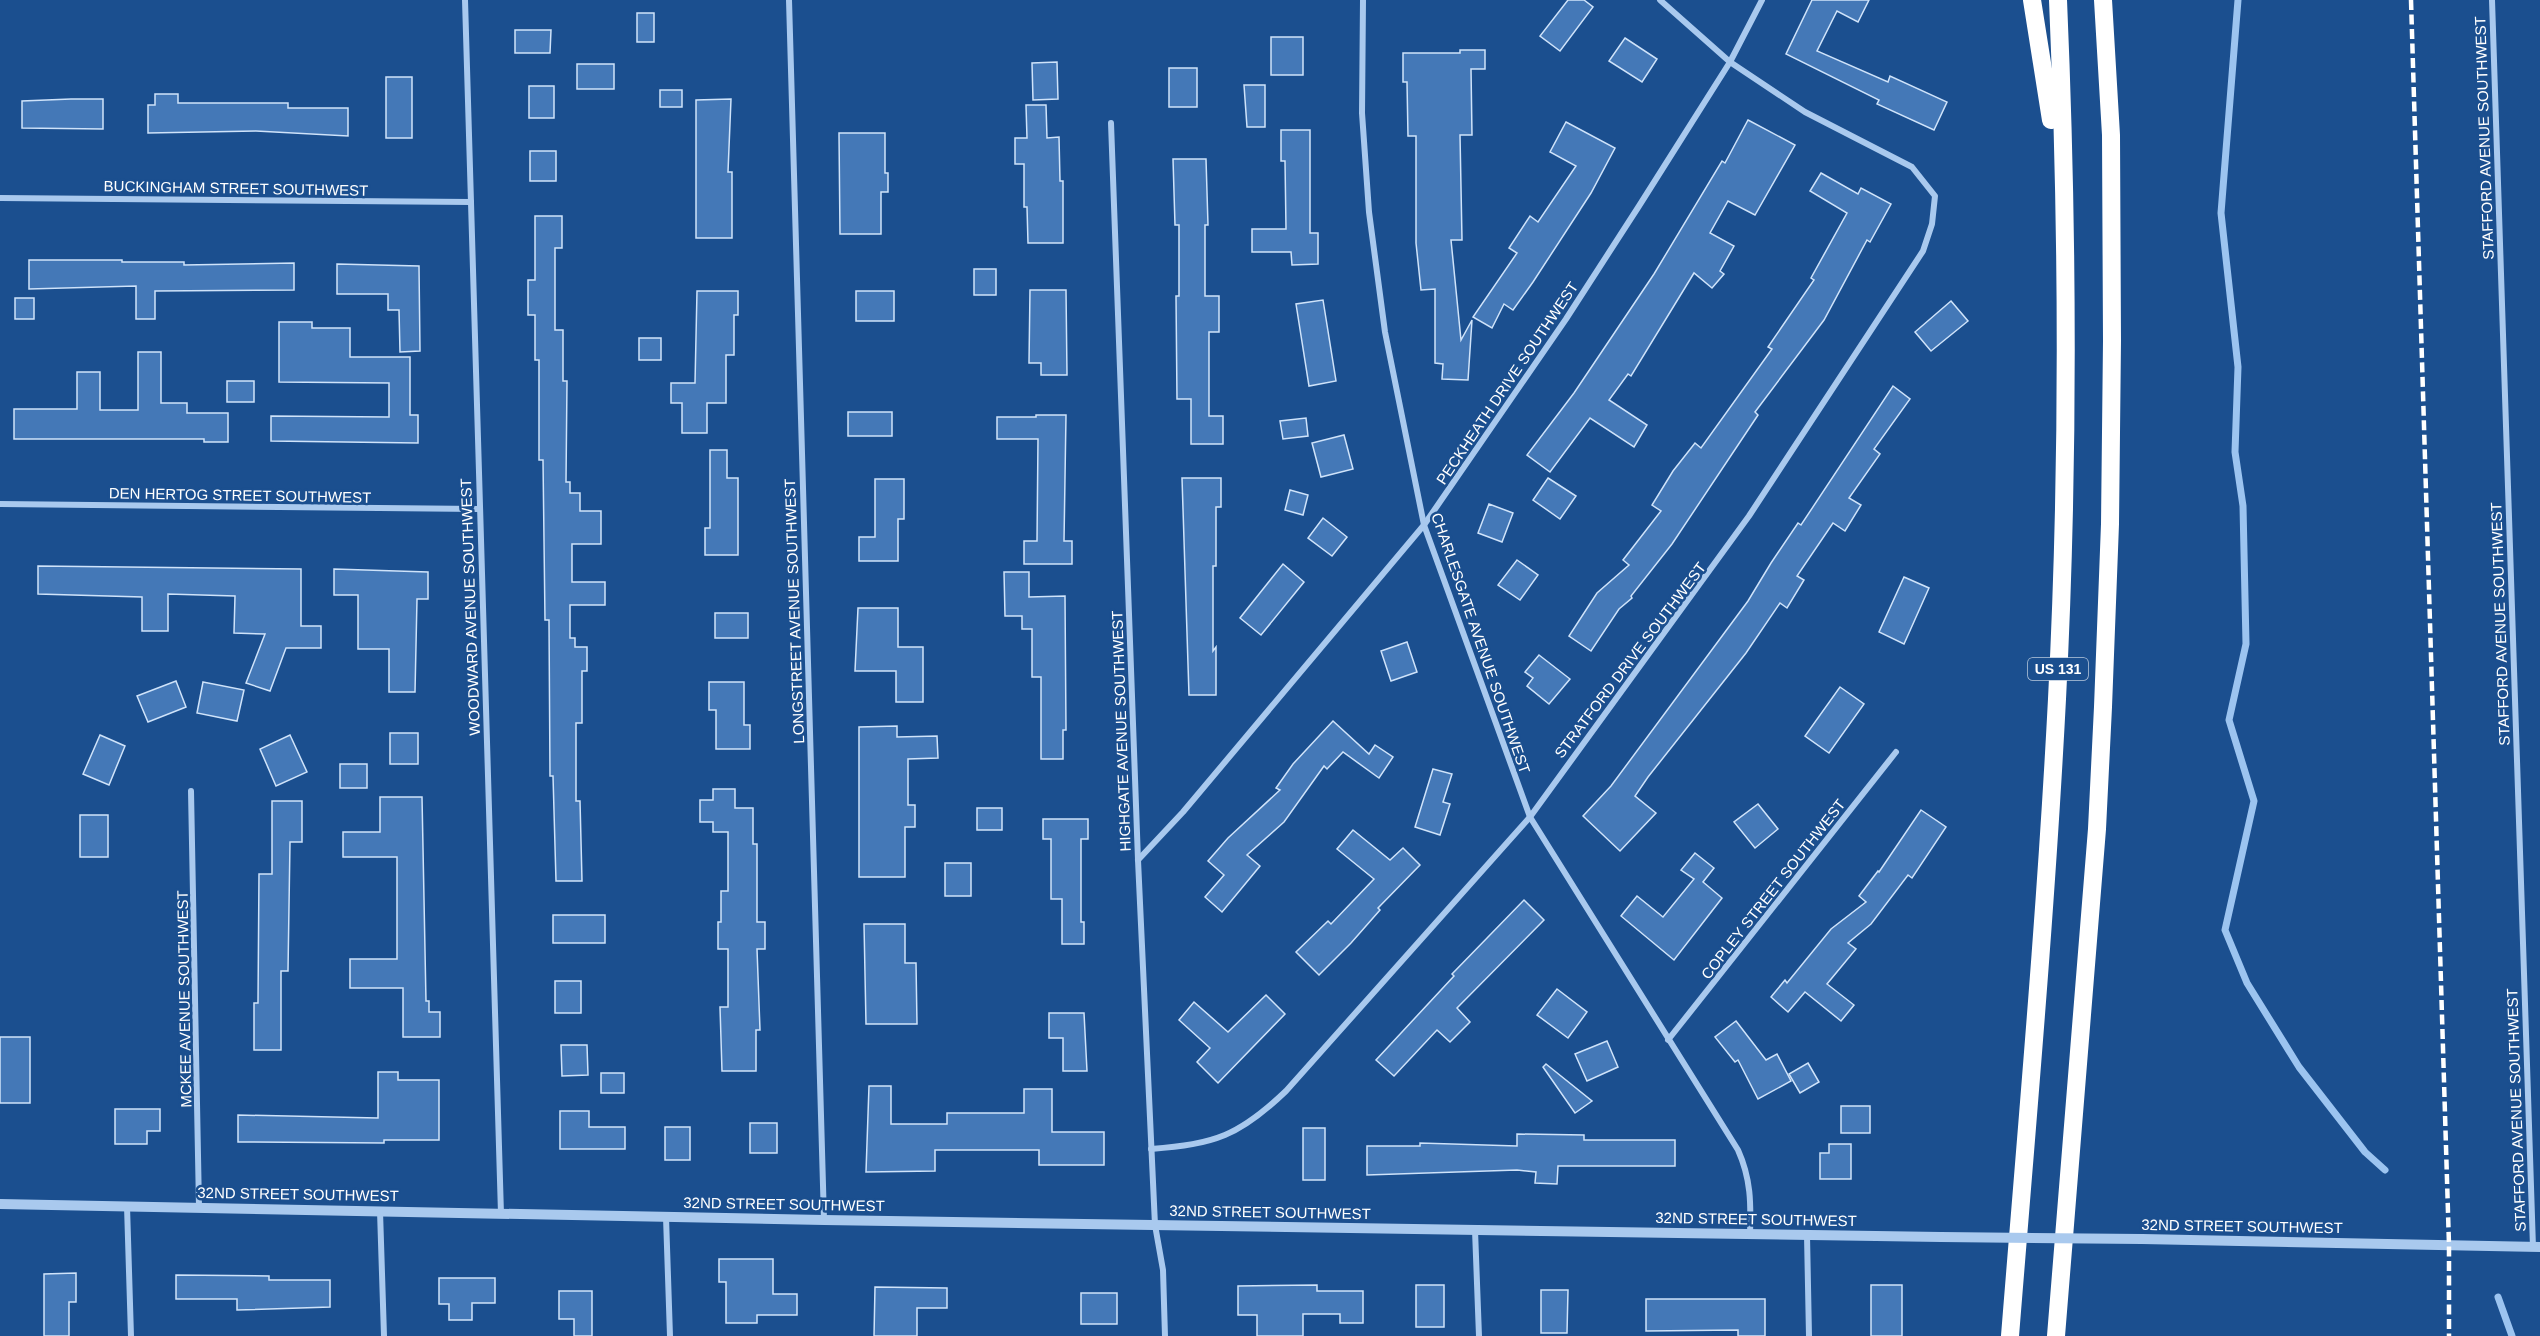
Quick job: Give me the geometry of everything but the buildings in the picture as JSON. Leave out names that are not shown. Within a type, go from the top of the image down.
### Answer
[{"type":"highway","points":[[2032,0],[2063,191]]},
{"type":"highway","name":"US 131","points":[[2010,1336],[2045,908],[2057,698],[2065,413],[2058,0]]},
{"type":"highway","name":"US 131","points":[[2056,1336],[2097,829],[2103,707],[2112,341],[2111,135],[2103,0]]},
{"type":"highway","points":[[2106,55],[2110,0]]},
{"type":"street","name":"WOODWARD AVENUE SOUTHWEST","points":[[465,0],[501,1214]]},
{"type":"street","name":"LONGSTREET AVENUE SOUTHWEST","points":[[789,0],[824,1221]]},
{"type":"street","name":"CHARLESGATE AVENUE SOUTHWEST","points":[[1363,0],[1362,113],[1369,212],[1385,332],[1424,525],[1530,817],[1738,1150],[1747,1171],[1751,1195],[1750,1234]]},
{"type":"street","points":[[1660,0],[1730,62]]},
{"type":"street","name":"PECKHEATH DRIVE SOUTHWEST","points":[[1138,860],[1183,812],[1424,525],[1566,319],[1730,62],[1762,0]]},
{"type":"street","name":"STAFFORD AVENUE SOUTHWEST","points":[[2492,0],[2536,1247]]},
{"type":"street","name":"STRATFORD DRIVE SOUTHWEST","points":[[1151,1149],[1191,1146],[1224,1136],[1256,1119],[1286,1091],[1530,817],[1749,516],[1923,251],[1932,224],[1935,196],[1912,167],[1805,112],[1730,62]]},
{"type":"street","name":"HIGHGATE AVENUE SOUTHWEST","points":[[1111,123],[1151,1149],[1155,1225],[1163,1270],[1166,1336]]},
{"type":"street","name":"BUCKINGHAM STREET SOUTHWEST","points":[[0,198],[471,202]]},
{"type":"street","name":"DEN HERTOG STREET SOUTHWEST","points":[[0,504],[479,509]]},
{"type":"street","name":"COPLEY STREET SOUTHWEST","points":[[1668,1040],[1896,752]]},
{"type":"street","name":"MCKEE AVENUE SOUTHWEST","points":[[191,791],[200,1207]]},
{"type":"street","name":"32ND STREET SOUTHWEST","points":[[0,1204],[380,1210],[824,1221],[2142,1239],[2536,1247]]},
{"type":"street","points":[[127,1206],[130,1336]]},
{"type":"street","points":[[380,1210],[384,1336]]},
{"type":"street","points":[[666,1216],[670,1336]]},
{"type":"street","points":[[1475,1230],[1479,1336]]},
{"type":"street","points":[[1806,1235],[1809,1336]]},
{"type":"waterway","points":[[2238,0],[2221,213],[2238,367],[2235,452],[2243,506],[2246,644],[2229,720],[2254,801],[2225,930],[2247,983],[2299,1067],[2365,1152],[2385,1170]]},
{"type":"waterway","points":[[2498,1297],[2512,1336]]},
{"type":"railway","points":[[2411,0],[2449,1245],[2449,1336]]}]
